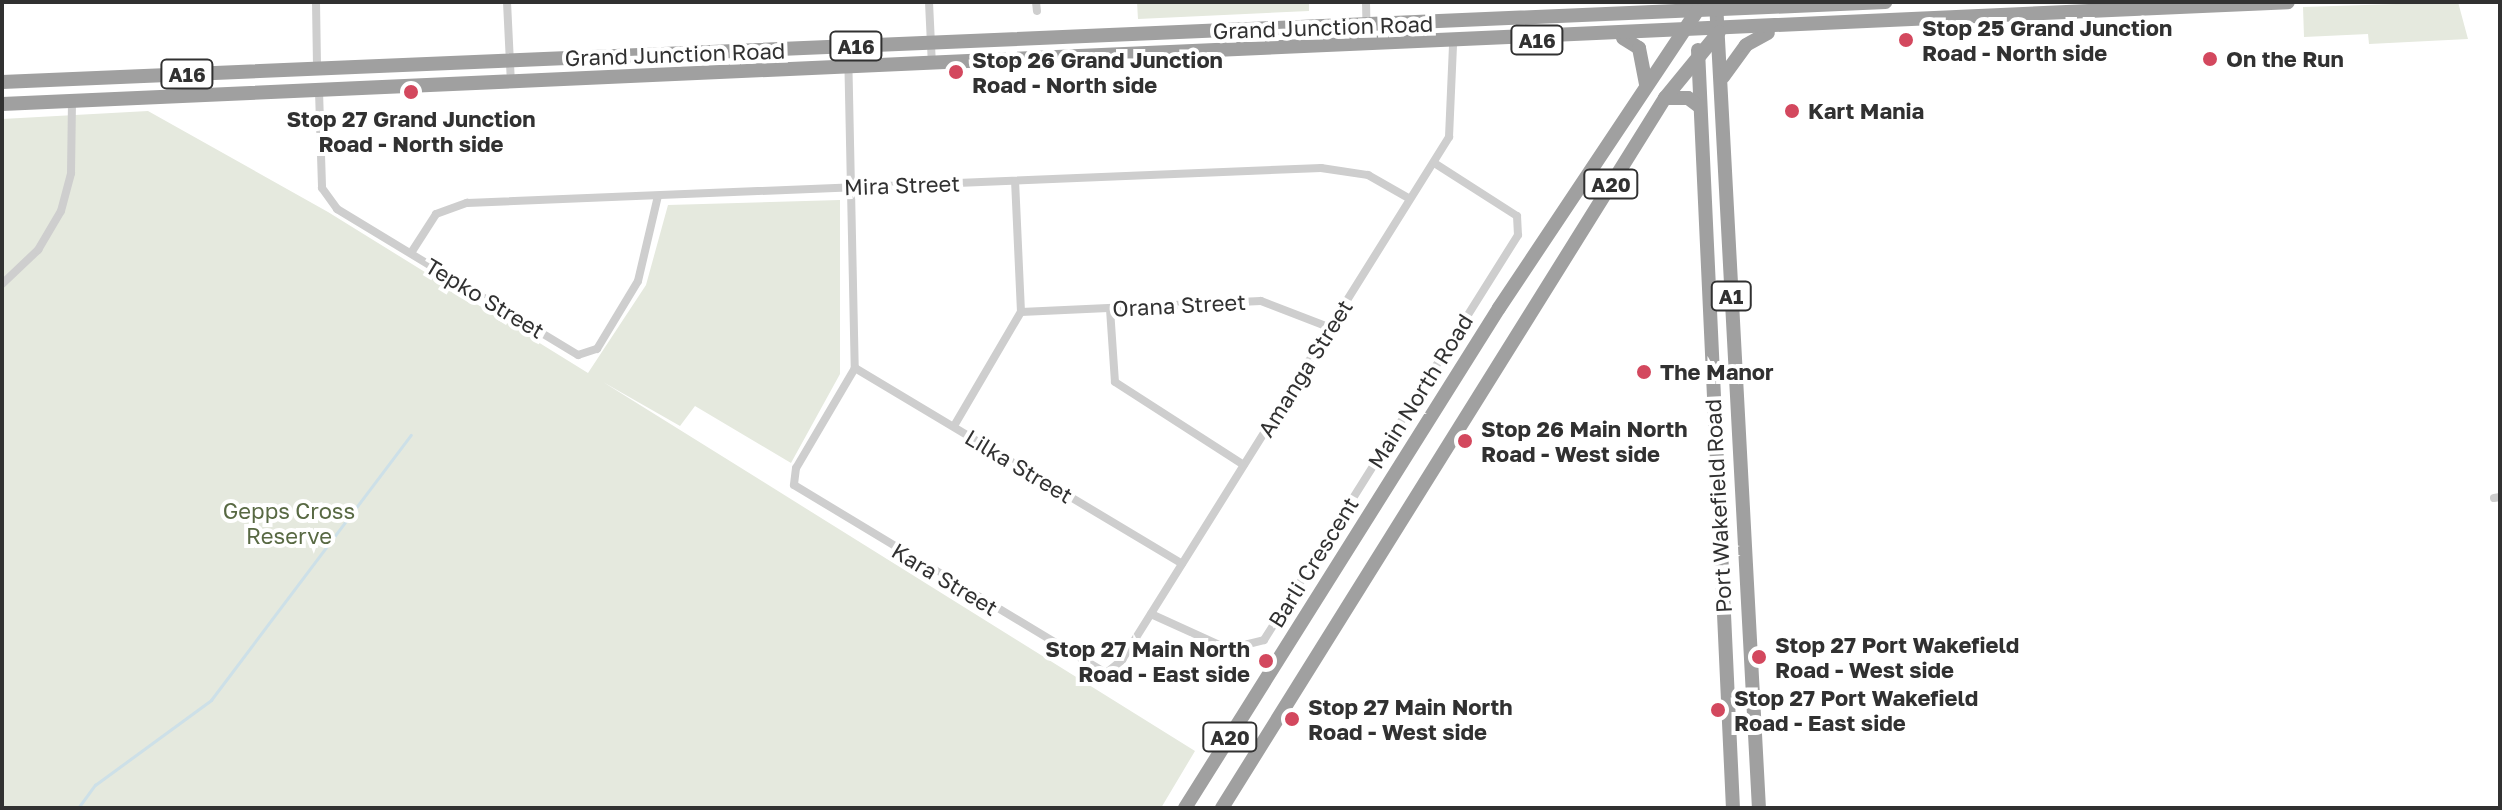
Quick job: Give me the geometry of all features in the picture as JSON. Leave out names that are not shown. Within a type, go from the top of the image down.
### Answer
[{"type":"highway","name":"Grand Junction Road","points":[[2,85],[1435,22],[1697,6],[1885,2]]},
{"type":"highway","name":"Grand Junction Road","points":[[2,104],[1776,30],[2024,8],[2288,2]]},
{"type":"highway","name":"Port Wakefield Road","points":[[1697,6],[1705,300],[1733,808]]},
{"type":"highway","name":"Main North Road","points":[[1185,808],[1697,6]]},
{"type":"highway","name":"Port Wakefield Road","points":[[1716,6],[1723,77],[1731,299],[1759,808]]},
{"type":"highway","points":[[1435,22],[1453,44],[1467,20]]},
{"type":"highway","points":[[1723,77],[1746,45],[1776,30]]},
{"type":"highway","name":"A20","points":[[1222,808],[1665,98],[1698,53],[1719,32]]},
{"type":"highway","points":[[1621,36],[1639,48],[1646,83]]},
{"type":"highway","name":"Grand Junction Road","points":[[2,85],[63,86],[72,101]]},
{"type":"highway","points":[[1665,98],[1688,98],[1700,107]]},
{"type":"highway","points":[[1541,250],[1561,263]]},
{"type":"highway","points":[[1705,300],[1731,299]]},
{"type":"highway","points":[[1723,659],[1749,659]]},
{"type":"street","points":[[316,2],[317,69]]},
{"type":"street","points":[[507,2],[511,83]]},
{"type":"street","points":[[929,2],[932,65]]},
{"type":"street","points":[[1366,2],[1367,47]]},
{"type":"street","name":"Amanga Street","points":[[1106,673],[1151,614],[1434,163],[1455,115],[1453,44]]},
{"type":"street","points":[[848,46],[855,368]]},
{"type":"street","name":"Tepko Street","points":[[319,91],[326,198],[411,253],[588,354],[638,281],[658,196]]},
{"type":"street","points":[[2,284],[38,250],[61,211],[71,173],[72,101]]},
{"type":"street","name":"Barli Crescent","points":[[1151,614],[1228,649],[1264,640],[1518,235],[1517,216],[1434,163]]},
{"type":"street","name":"Mira Street","points":[[411,253],[436,214],[451,206],[852,187],[1350,169],[1410,199]]},
{"type":"street","points":[[954,426],[1021,312],[1015,181]]},
{"type":"street","name":"Orana Street","points":[[1021,312],[1261,301],[1331,328]]},
{"type":"street","points":[[1110,309],[1112,366],[1122,390],[1244,465]]},
{"type":"street","name":"Lilka Street","points":[[855,368],[1182,564]]},
{"type":"street","name":"Kara Street","points":[[855,368],[792,476],[801,493],[1106,673]]},
{"type":"green space","points":[[1137,2],[1309,2],[1309,11],[1138,19]]},
{"type":"green space","points":[[2458,2],[2468,39],[2369,44],[2368,34],[2304,37],[2303,7]]},
{"type":"green space","name":"Gepps Cross Reserve","points":[[148,111],[328,212],[588,373],[646,285],[668,205],[840,200],[840,374],[791,463],[695,406],[680,426],[603,382],[1195,751],[1161,808],[2,808],[2,119]]},
{"type":"waterway","points":[[78,808],[95,785],[211,700],[411,435]]},
{"type":"place","name":"Stop 25 Grand Junction Road - North side","points":[[1906,40]]},
{"type":"place","name":"On the Run","points":[[2210,59]]},
{"type":"place","name":"Stop 26 Grand Junction Road - North side","points":[[956,72]]},
{"type":"place","name":"Stop 27 Grand Junction Road - North side","points":[[411,92]]},
{"type":"place","name":"Kart Mania","points":[[1792,111]]},
{"type":"place","name":"The Manor","points":[[1644,372]]},
{"type":"place","name":"Stop 26 Main North Road - West side","points":[[1465,441]]},
{"type":"place","name":"Stop 27 Port Wakefield Road - West side","points":[[1759,657]]},
{"type":"place","name":"Stop 27 Main North Road - East side","points":[[1266,661]]},
{"type":"place","name":"Stop 27 Port Wakefield Road - East side","points":[[1718,710]]},
{"type":"place","name":"Stop 27 Main North Road - West side","points":[[1292,719]]}]
